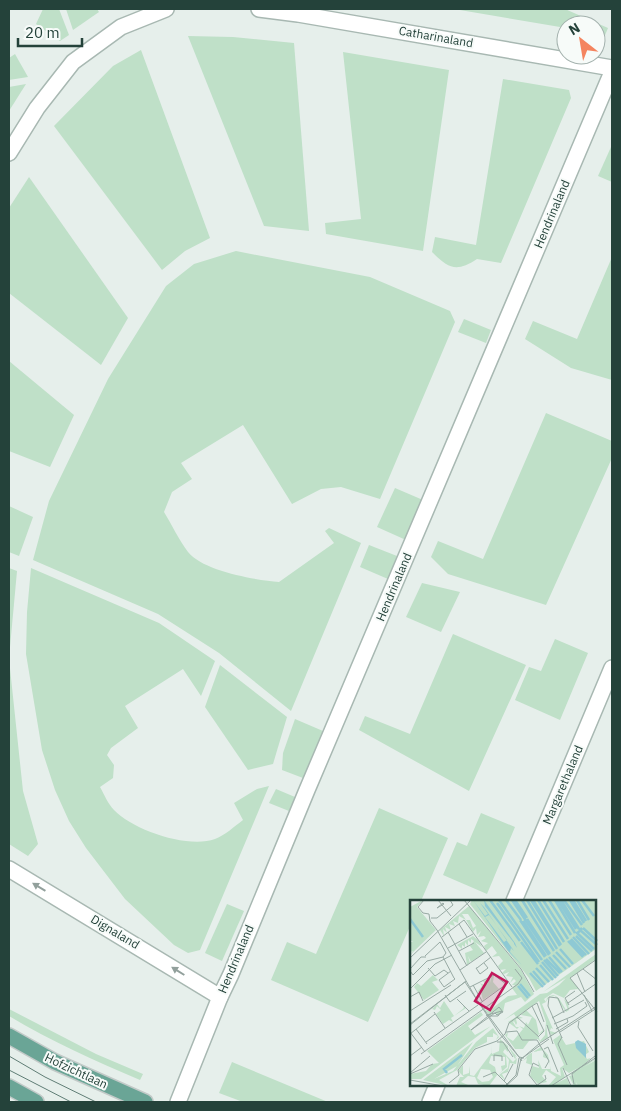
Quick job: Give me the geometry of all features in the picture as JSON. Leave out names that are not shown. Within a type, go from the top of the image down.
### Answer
[{"type":"main road","name":"Hofzichtlaan","points":[[9,1036],[55,1062],[145,1102]]},
{"type":"main road","points":[[9,1087],[36,1102]]},
{"type":"street","points":[[9,153],[36,108],[73,62],[121,27],[166,9]]},
{"type":"street","name":"Catharinaland","points":[[259,9],[298,14],[612,70]]},
{"type":"street","name":"Hendrinaland","points":[[178,1102],[307,790],[612,70]]},
{"type":"street","name":"Margarethaland","points":[[514,900],[612,668]]},
{"type":"street","name":"Dignaland","points":[[9,869],[220,997]]},
{"type":"street","points":[[430,1102],[437,1086]]},
{"type":"green space","points":[[43,9],[59,9],[69,35],[60,41],[36,24]]},
{"type":"green space","points":[[66,9],[97,9],[99,12],[73,30]]},
{"type":"green space","points":[[454,9],[565,9],[579,15],[556,15],[556,26]]},
{"type":"green space","points":[[188,36],[233,37],[294,43],[309,231],[264,226]]},
{"type":"green space","points":[[141,50],[210,238],[185,251],[162,270],[54,126],[113,66]]},
{"type":"green space","points":[[343,52],[449,70],[423,251],[326,234],[325,223],[361,219]]},
{"type":"green space","points":[[15,54],[28,77],[9,80],[9,58]]},
{"type":"green space","points":[[503,79],[569,90],[571,98],[501,263],[477,259],[463,266],[453,267],[443,262],[432,252],[435,237],[476,245]]},
{"type":"green space","points":[[26,84],[9,111],[9,87]]},
{"type":"green space","points":[[612,147],[612,182],[598,176]]},
{"type":"green space","points":[[29,177],[128,318],[101,365],[9,293],[9,208]]},
{"type":"green space","points":[[236,251],[370,277],[450,311],[455,322],[380,499],[341,487],[321,489],[292,504],[243,425],[181,463],[192,479],[172,492],[164,512],[188,552],[195,559],[205,564],[244,577],[279,582],[334,543],[325,531],[329,528],[361,543],[291,711],[219,653],[158,614],[33,560],[49,501],[108,379],[166,286],[194,264]]},
{"type":"green space","points":[[612,257],[612,380],[571,368],[525,339],[533,321],[577,339]]},
{"type":"green space","points":[[464,319],[491,330],[486,343],[458,332]]},
{"type":"green space","points":[[9,361],[74,415],[50,467],[9,451]]},
{"type":"green space","points":[[546,413],[612,441],[612,458],[546,605],[448,574],[431,557],[438,541],[483,559]]},
{"type":"green space","points":[[395,488],[423,500],[406,540],[377,527]]},
{"type":"green space","points":[[9,506],[33,517],[19,556],[9,552]]},
{"type":"green space","points":[[369,545],[397,556],[388,579],[360,567]]},
{"type":"green space","points":[[9,568],[17,571],[9,658]]},
{"type":"green space","points":[[31,568],[159,623],[215,661],[201,696],[183,669],[125,706],[138,728],[111,748],[107,755],[114,765],[113,778],[100,787],[114,810],[134,824],[162,836],[190,842],[215,839],[229,831],[243,820],[234,803],[257,789],[269,786],[200,950],[188,953],[174,945],[125,899],[86,848],[69,821],[55,790],[42,750],[26,654]]},
{"type":"green space","points":[[422,583],[460,592],[441,632],[406,617]]},
{"type":"green space","points":[[453,634],[526,665],[469,791],[359,730],[365,716],[410,734]]},
{"type":"green space","points":[[555,639],[588,653],[560,720],[515,700],[529,667],[541,671]]},
{"type":"green space","points":[[9,659],[23,791],[38,844],[28,856],[9,844]]},
{"type":"green space","points":[[220,665],[287,717],[273,764],[248,770],[205,707]]},
{"type":"green space","points":[[295,719],[323,731],[303,778],[282,770],[283,753]]},
{"type":"green space","points":[[276,789],[295,797],[289,811],[269,803]]},
{"type":"green space","points":[[379,808],[448,838],[421,900],[410,900],[410,926],[368,1022],[271,980],[287,942],[316,954]]},
{"type":"green space","points":[[481,813],[515,827],[487,894],[443,875],[457,842],[467,846]]},
{"type":"green space","points":[[227,904],[244,911],[222,961],[205,953]]},
{"type":"green space","points":[[9,1009],[96,1054],[143,1074],[140,1080],[41,1034],[9,1016]]},
{"type":"green space","points":[[232,1062],[328,1102],[243,1102],[219,1093]]},
{"type":"tram line","points":[[9,1056],[45,1077],[96,1102]]},
{"type":"tram line","points":[[9,1070],[71,1102]]}]
